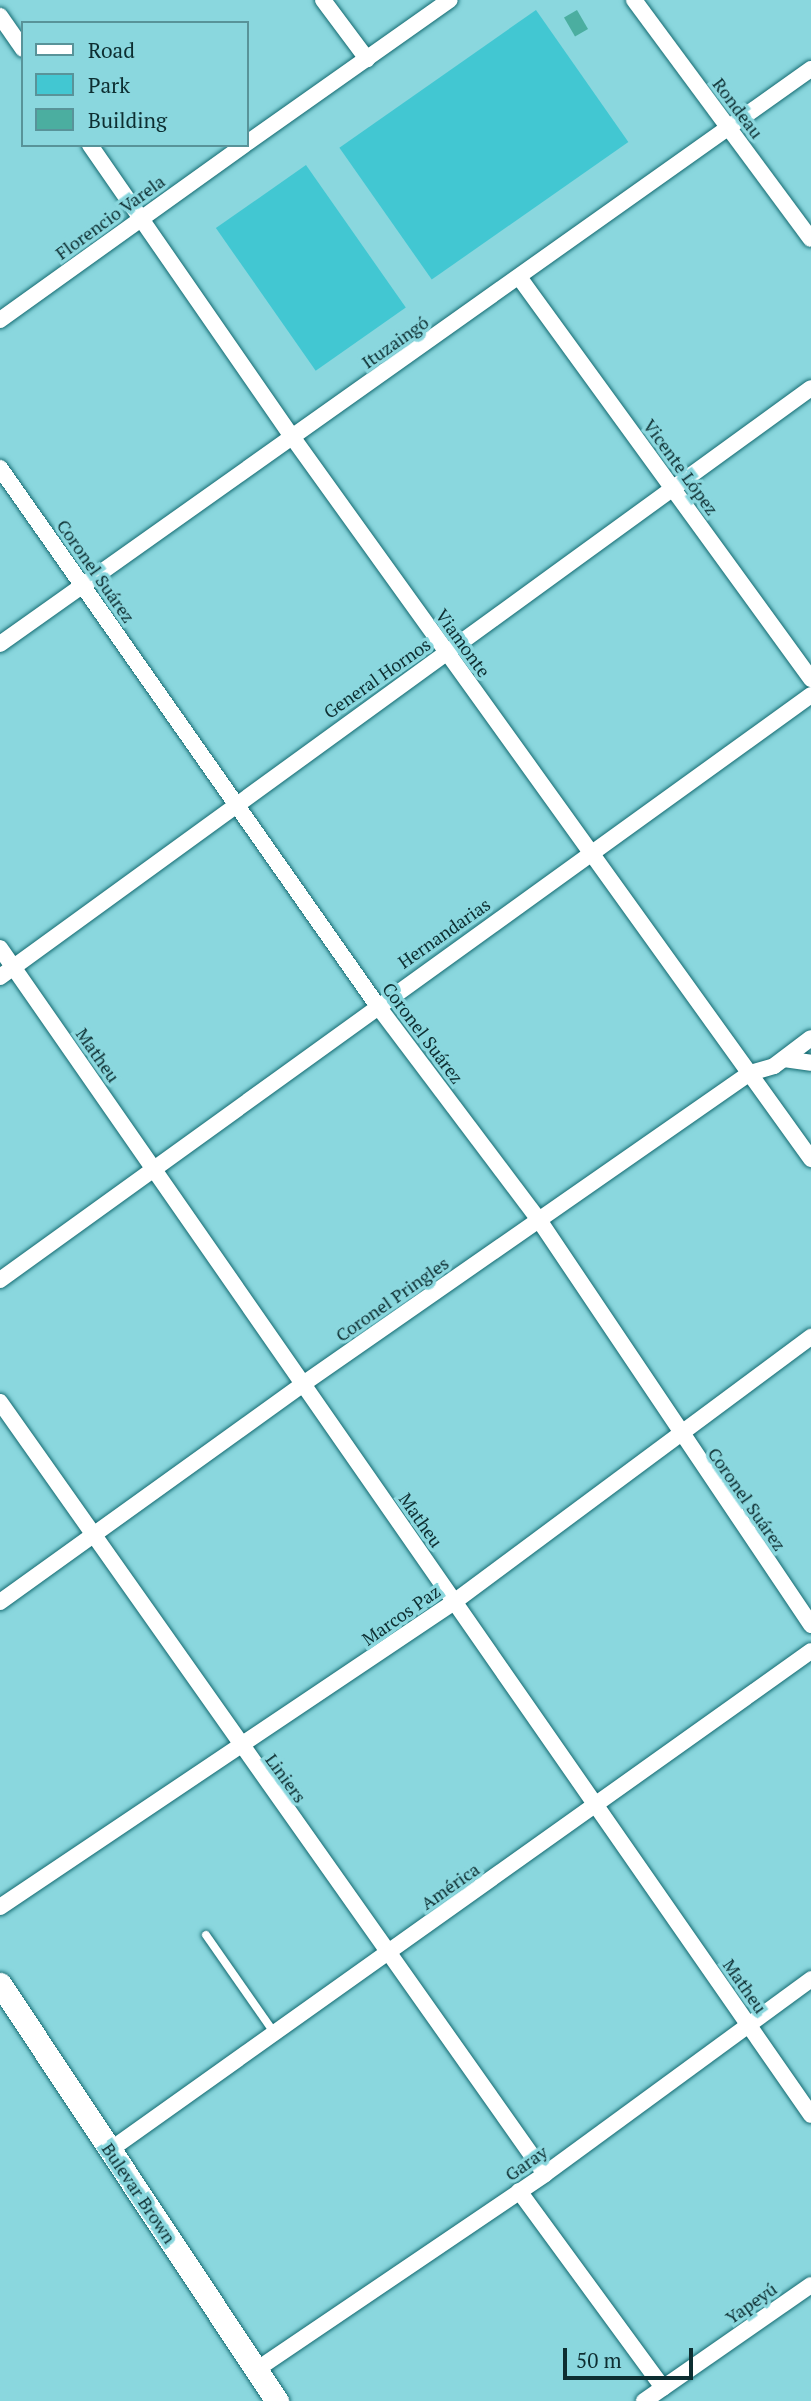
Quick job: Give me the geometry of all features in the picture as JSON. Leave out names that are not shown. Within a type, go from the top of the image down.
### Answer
[{"type":"main road","name":"Bulevar Brown","points":[[0,1984],[277,2401]]},
{"type":"street","points":[[323,0],[367,59]]},
{"type":"street","name":"Florencio Varela","points":[[248,142],[450,0]]},
{"type":"street","name":"Rondeau","points":[[634,0],[811,239]]},
{"type":"street","points":[[0,16],[21,46]]},
{"type":"street","name":"Ituzaingó","points":[[0,644],[811,69]]},
{"type":"street","name":"Viamonte","points":[[91,147],[293,438],[811,1159]]},
{"type":"street","name":"Florencio Varela","points":[[0,320],[241,147]]},
{"type":"street","name":"Vicente López","points":[[519,277],[811,679]]},
{"type":"street","name":"General Hornos","points":[[7,972],[237,800],[811,388]]},
{"type":"street","name":"Coronel Suárez","points":[[0,468],[237,800],[377,1005],[539,1220],[680,1435],[811,1625]]},
{"type":"street","name":"Hernandarias","points":[[0,1280],[377,1005],[811,695]]},
{"type":"street","name":"Matheu","points":[[0,948],[7,972],[154,1169],[811,2115]]},
{"type":"street","name":"Coronel Pringles","points":[[0,1602],[303,1384],[750,1073],[784,1059],[811,1038]]},
{"type":"street","points":[[784,1059],[811,1063]]},
{"type":"street","name":"Marcos Paz","points":[[0,1908],[241,1748],[454,1601],[811,1337]]},
{"type":"street","name":"Liniers","points":[[0,1402],[241,1748],[545,2174]]},
{"type":"street","name":"América","points":[[110,2150],[811,1651]]},
{"type":"street","name":"Garay","points":[[256,2370],[545,2174],[811,1979]]},
{"type":"street","points":[[519,2191],[663,2388]]},
{"type":"street","name":"Yapeyú","points":[[644,2401],[811,2285]]},
{"type":"lane","points":[[206,1935],[275,2034]]},
{"type":"green space","points":[[536,10],[628,142],[432,280],[339,148]]},
{"type":"green space","points":[[306,165],[406,308],[316,371],[216,228]]},
{"type":"building","points":[[577,10],[588,29],[575,37],[564,18]]}]
